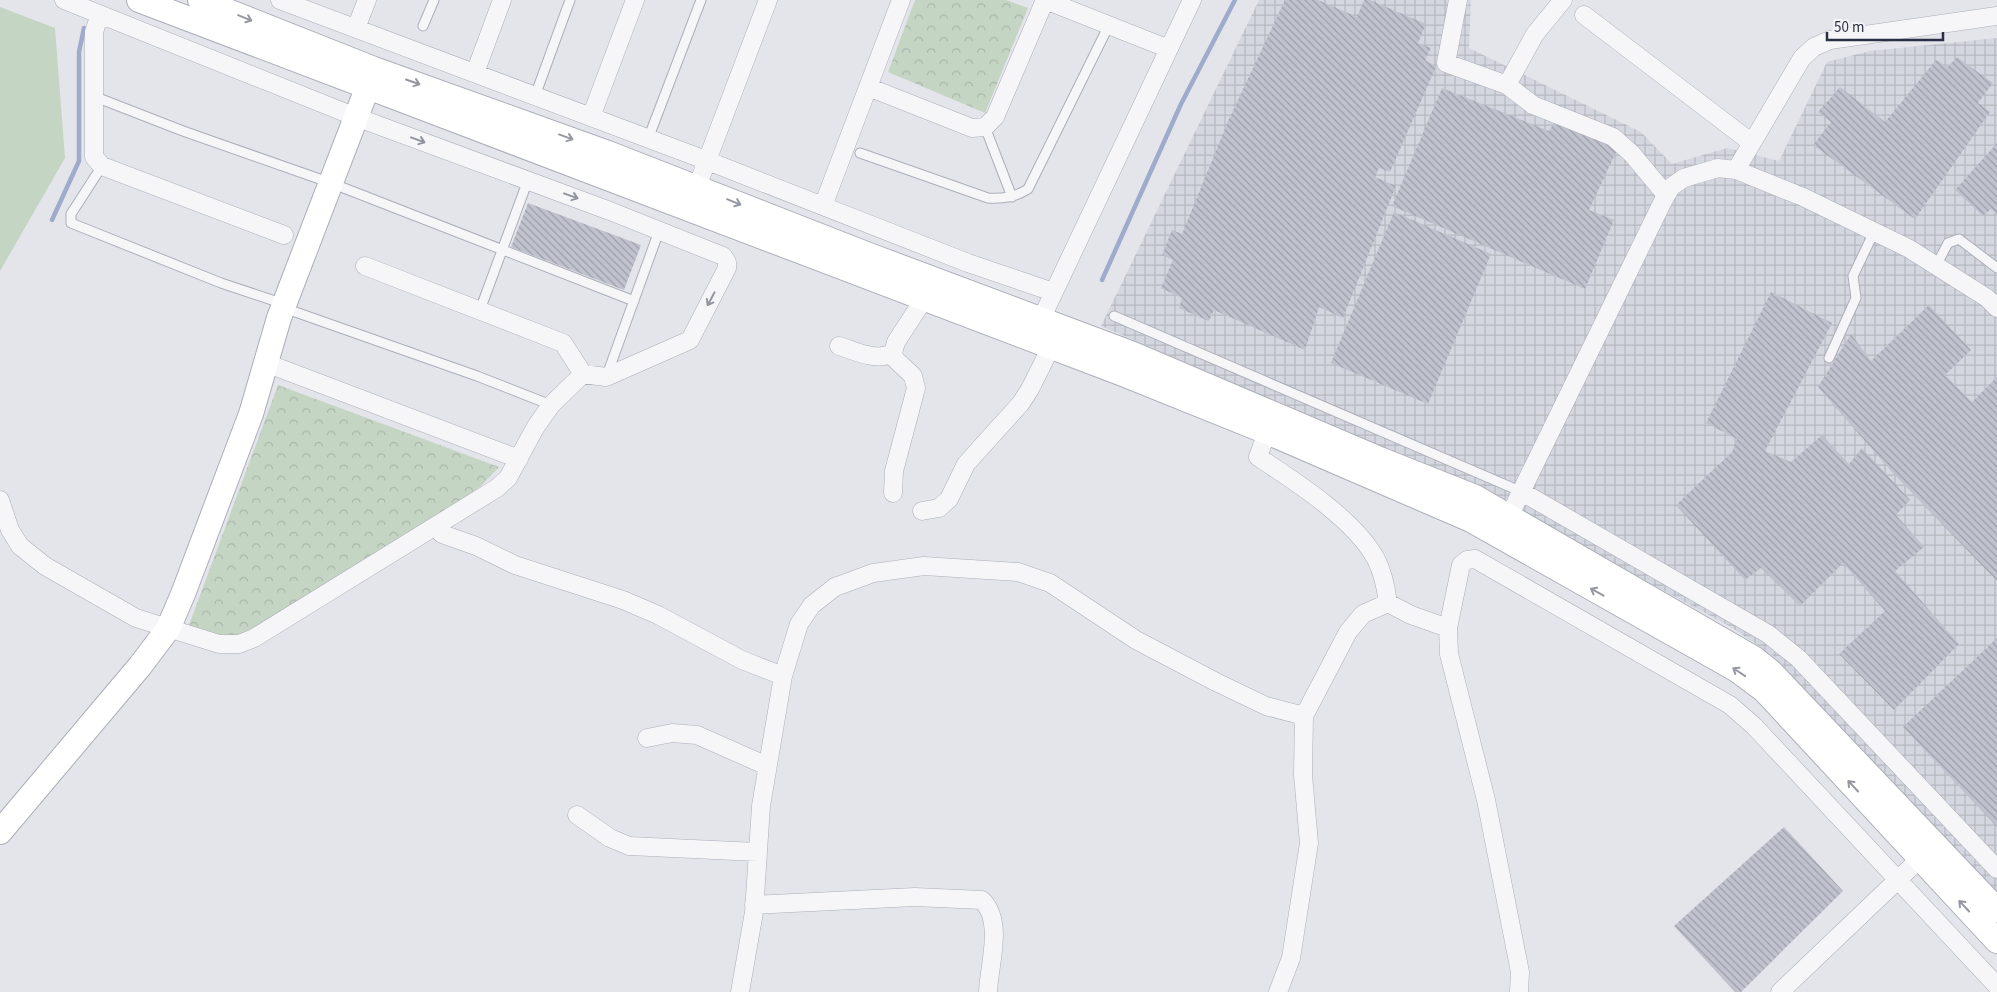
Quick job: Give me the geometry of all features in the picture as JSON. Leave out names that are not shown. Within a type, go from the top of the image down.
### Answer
[{"type":"street","points":[[64,0],[356,117],[528,180],[723,256],[727,268],[690,340],[606,377],[583,374],[563,343],[365,266]]},
{"type":"street","points":[[139,0],[371,78],[509,116],[697,187],[869,255],[1267,432],[1471,520],[1504,527],[1738,649],[1770,670],[1928,852],[1997,941]]},
{"type":"street","points":[[200,0],[371,78],[616,180],[924,300],[1133,354],[1474,497],[1504,527]]},
{"type":"street","points":[[356,28],[367,0]]},
{"type":"street","points":[[475,73],[502,0]]},
{"type":"street","points":[[592,117],[635,0]]},
{"type":"street","points":[[697,187],[768,0]]},
{"type":"street","points":[[823,206],[901,0]]},
{"type":"street","points":[[868,87],[972,128],[985,127],[995,117],[1045,0],[1169,49]]},
{"type":"street","points":[[922,511],[938,508],[949,499],[966,464],[1021,403],[1046,333],[1053,292],[1192,0]]},
{"type":"street","points":[[1458,0],[1446,63],[1507,86],[1533,105],[1613,137],[1632,154],[1666,195]]},
{"type":"street","points":[[1507,86],[1535,34],[1564,0]]},
{"type":"street","points":[[287,1],[708,161],[968,263],[1053,292]]},
{"type":"street","points":[[100,14],[94,32],[94,157],[102,166],[284,234]]},
{"type":"street","points":[[1584,15],[1752,143]]},
{"type":"street","points":[[1736,170],[1802,58],[1814,47],[1830,40],[1997,16]]},
{"type":"street","points":[[0,832],[140,666],[168,628],[184,594],[247,423],[284,306],[371,78]]},
{"type":"street","points":[[1504,527],[1666,195],[1671,187],[1684,178],[1701,171],[1718,168],[1736,170],[1803,197],[1908,248],[1987,298],[1997,308]]},
{"type":"street","points":[[893,493],[894,471],[916,388],[913,376],[897,361],[893,353],[896,342],[924,300]]},
{"type":"street","points":[[839,346],[876,358],[885,357],[893,353]]},
{"type":"street","points":[[266,363],[519,459]]},
{"type":"street","points":[[0,500],[10,530],[20,546],[31,556],[136,618],[219,644],[239,644],[254,638],[436,528],[497,488],[508,478],[535,428],[551,405],[583,374]]},
{"type":"street","points":[[1267,432],[1258,457],[1324,504],[1362,539],[1376,559],[1385,580],[1388,603]]},
{"type":"street","points":[[1522,492],[1768,634],[1798,658],[1997,869]]},
{"type":"street","points":[[436,528],[442,534],[476,546],[515,565],[623,600],[658,615],[742,660],[783,676]]},
{"type":"street","points":[[1520,992],[1520,972],[1486,800],[1448,654],[1448,628],[1461,565],[1467,560],[1475,559],[1730,705],[1754,726],[1997,986]]},
{"type":"street","points":[[740,992],[748,956],[767,766],[783,676],[799,624],[812,605],[835,587],[873,573],[924,566],[1018,572],[1050,583],[1136,640],[1266,706],[1304,716]]},
{"type":"street","points":[[1388,603],[1411,615],[1448,628]]},
{"type":"street","points":[[1278,992],[1291,958],[1309,843],[1303,776],[1304,716],[1348,632],[1363,614],[1388,603]]},
{"type":"street","points":[[647,738],[672,733],[697,735],[767,766]]},
{"type":"street","points":[[577,815],[610,838],[629,846],[757,852]]},
{"type":"street","points":[[1780,992],[1928,852]]},
{"type":"street","points":[[1928,852],[1997,910]]},
{"type":"street","points":[[754,904],[915,896],[982,900],[987,905],[992,917],[994,932],[988,992]]},
{"type":"lane","points":[[423,26],[434,0]]},
{"type":"lane","points":[[535,96],[570,0]]},
{"type":"lane","points":[[648,139],[700,0]]},
{"type":"lane","points":[[860,153],[988,198],[1003,199],[1012,197],[1028,189],[1109,25]]},
{"type":"lane","points":[[93,96],[183,131],[331,183],[634,301]]},
{"type":"lane","points":[[985,127],[1012,197]]},
{"type":"lane","points":[[102,166],[71,214],[71,223],[221,283],[477,376],[551,405]]},
{"type":"lane","points":[[480,310],[528,180]]},
{"type":"lane","points":[[606,377],[659,231]]},
{"type":"lane","points":[[1829,358],[1856,298],[1853,276],[1874,232]]},
{"type":"lane","points":[[1936,266],[1948,243],[1959,239],[1997,268]]},
{"type":"lane","points":[[1114,316],[1522,492]]},
{"type":"shaded area","points":[[1259,0],[1471,0],[1469,48],[1641,132],[1672,164],[1727,148],[1779,161],[1827,62],[1870,51],[1997,38],[1997,896],[1775,657],[1731,627],[1453,477],[1101,326]]},
{"type":"green space","points":[[915,0],[1006,0],[1028,8],[985,113],[888,72]]},
{"type":"green space","points":[[0,7],[55,28],[65,158],[0,271]]},
{"type":"green space","points":[[278,385],[499,467],[481,486],[432,522],[244,637],[225,639],[189,625]]},
{"type":"building","points":[[1285,0],[1318,0],[1357,17],[1364,0],[1370,0],[1426,24],[1418,43],[1431,48],[1425,60],[1436,67],[1390,172],[1379,168],[1375,177],[1396,186],[1343,318],[1319,307],[1305,350],[1214,310],[1209,321],[1179,308],[1182,298],[1161,288],[1173,260],[1162,255],[1172,230],[1182,234],[1229,119]]},
{"type":"building","points":[[1957,57],[1993,83],[1978,103],[1990,112],[1915,219],[1813,145],[1831,122],[1818,112],[1840,87],[1885,122],[1936,60],[1948,67]]},
{"type":"building","points":[[1442,88],[1549,131],[1554,123],[1618,148],[1589,210],[1614,220],[1585,289],[1392,206]]},
{"type":"building","points":[[1997,143],[1997,215],[1991,209],[1983,216],[1955,190]]},
{"type":"building","points":[[528,203],[641,245],[624,290],[511,247]]},
{"type":"building","points":[[1394,212],[1491,254],[1428,404],[1331,363]]},
{"type":"building","points":[[1771,292],[1832,323],[1765,451],[1791,462],[1822,435],[1849,464],[1862,448],[1910,500],[1896,515],[1924,547],[1895,571],[1959,644],[1894,710],[1839,654],[1885,611],[1843,563],[1800,606],[1761,568],[1745,580],[1676,505],[1732,452],[1737,439],[1706,423]]},
{"type":"building","points":[[1929,305],[1971,350],[1945,375],[1972,402],[1997,377],[1997,581],[1892,472],[1818,387],[1851,334],[1871,361]]},
{"type":"building","points":[[1997,638],[1997,827],[1903,727]]},
{"type":"building","points":[[1784,827],[1843,891],[1741,992],[1735,992],[1674,926]]},
{"type":"waterway","points":[[1102,280],[1181,104],[1235,0]]},
{"type":"waterway","points":[[52,220],[79,161],[79,52],[84,28]]}]
